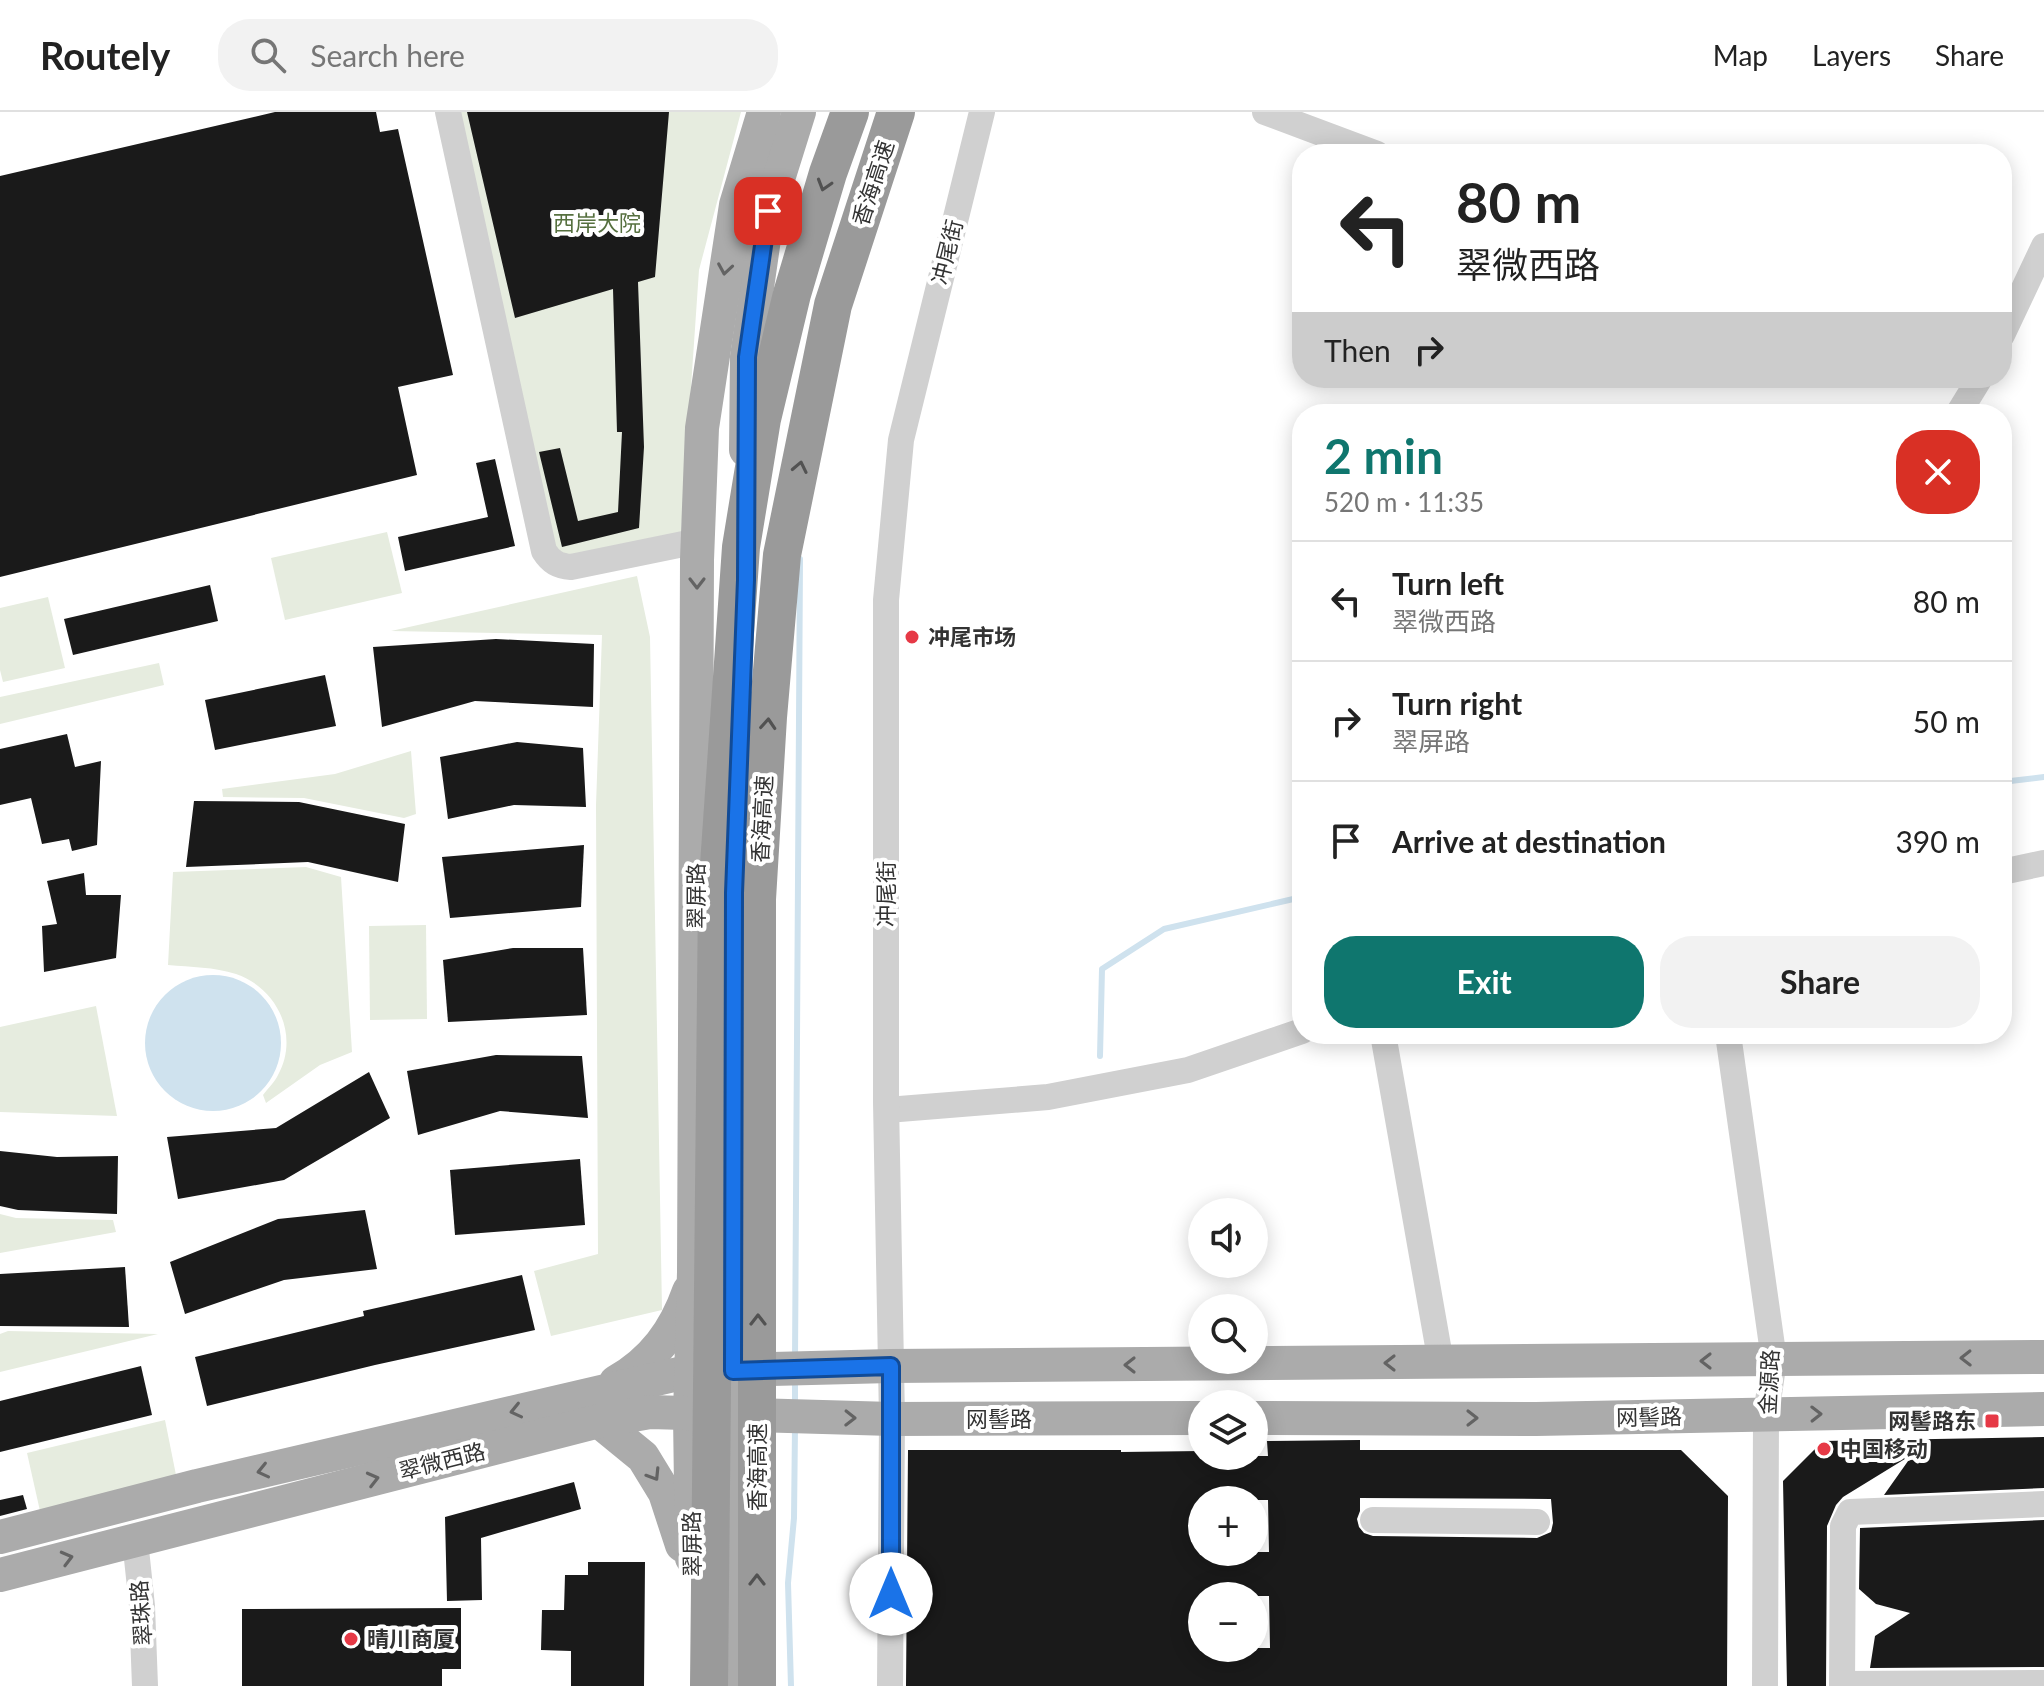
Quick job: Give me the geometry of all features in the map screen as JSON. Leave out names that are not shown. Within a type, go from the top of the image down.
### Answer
[{"type":"highway","name":"香海高速","points":[[709,1686],[717,894],[741,547],[762,419],[792,294],[828,173],[850,112]]},
{"type":"highway","name":"香海高速","points":[[757,1686],[757,899],[782,555],[833,305],[896,112]]},
{"type":"main road","name":"翠屏路","points":[[732,1686],[734,893],[746,580],[747,357],[752,208],[764,112]]},
{"type":"main road","name":"翠屏路","points":[[693,1686],[690,1415],[694,1272],[698,541],[702,428],[752,208],[799,112]]},
{"type":"main road","points":[[693,1580],[665,1493],[643,1457],[596,1407],[659,1348],[678,1319],[694,1272]]},
{"type":"main road","name":"翠微西路","points":[[0,1575],[135,1540],[596,1407],[691,1371],[891,1366],[2044,1357]]},
{"type":"main road","name":"翠微西路","points":[[0,1537],[183,1490],[596,1407],[690,1415],[892,1419]]},
{"type":"main road","name":"网髻路","points":[[1268,1418],[1536,1419],[2044,1409]]},
{"type":"main road","name":"网髻路","points":[[892,1419],[1188,1418]]},
{"type":"street","points":[[448,112],[544,551],[550,560],[560,566],[571,567],[698,541]]},
{"type":"street","name":"冲尾街","points":[[890,1686],[892,1419],[887,1110],[886,600],[901,440],[982,112]]},
{"type":"street","points":[[1265,112],[1350,144]]},
{"type":"street","points":[[2012,314],[2044,246]]},
{"type":"street","points":[[2012,870],[2044,863]]},
{"type":"street","points":[[887,1110],[1048,1097],[1188,1070],[1292,1034]]},
{"type":"street","points":[[1385,1044],[1441,1363]]},
{"type":"street","name":"金源路","points":[[1729,1044],[1774,1360],[1766,1415],[1765,1686]]},
{"type":"street","points":[[2044,1504],[1850,1512],[1843,1526],[1842,1685],[2044,1683]]},
{"type":"street","points":[[1373,1520],[1537,1522]]},
{"type":"street","name":"翠珠路","points":[[135,1540],[142,1606],[145,1686]]},
{"type":"green space","name":"西岸大院","points":[[459,112],[741,112],[699,270],[681,533],[557,561]]},
{"type":"green space","points":[[387,532],[402,593],[285,620],[271,558]]},
{"type":"green space","points":[[637,576],[650,637],[662,1310],[551,1336],[534,1271],[598,1254],[596,805],[602,635],[391,631]]},
{"type":"green space","points":[[48,597],[65,668],[3,682],[0,670],[0,608]]},
{"type":"green space","points":[[159,663],[164,685],[0,724],[0,697]]},
{"type":"green space","points":[[411,751],[416,814],[404,818],[304,798],[223,797],[222,789],[335,774]]},
{"type":"green space","points":[[306,867],[341,877],[352,1052],[320,1065],[266,1103],[263,1095],[277,1078],[284,1060],[285,1029],[281,1015],[263,990],[236,974],[168,965],[173,872]]},
{"type":"green space","points":[[426,925],[427,1019],[370,1020],[369,926]]},
{"type":"green space","points":[[96,1006],[117,1116],[0,1112],[0,1027]]},
{"type":"green space","points":[[0,1214],[16,1218],[113,1220],[116,1232],[0,1253]]},
{"type":"green space","points":[[8,1331],[158,1334],[0,1372],[0,1334]]},
{"type":"green space","points":[[165,1420],[176,1475],[40,1511],[27,1453]]},
{"type":"water","points":[[213,975],[239,981],[261,995],[275,1017],[281,1043],[275,1069],[261,1091],[239,1105],[213,1111],[187,1105],[165,1091],[151,1069],[145,1043],[151,1017],[165,995],[187,981]]},
{"type":"building","points":[[275,112],[376,112],[380,132],[398,129],[453,375],[398,387],[417,475],[0,577],[0,176]]},
{"type":"building","points":[[467,112],[669,112],[655,277],[638,282],[644,447],[639,528],[562,547],[539,452],[560,448],[578,521],[618,512],[622,432],[617,432],[613,289],[515,318]]},
{"type":"building","points":[[495,459],[515,546],[405,571],[398,537],[488,517],[476,463]]},
{"type":"building","points":[[210,585],[218,621],[73,655],[64,619]]},
{"type":"building","points":[[496,639],[594,644],[593,707],[475,701],[382,727],[373,647]]},
{"type":"building","points":[[325,675],[336,726],[215,750],[205,700]]},
{"type":"building","points":[[67,734],[75,767],[101,761],[97,845],[72,851],[69,839],[42,844],[31,798],[0,805],[0,749]]},
{"type":"building","points":[[517,742],[583,748],[586,807],[514,805],[448,819],[440,757]]},
{"type":"building","points":[[194,801],[299,802],[405,824],[398,882],[308,862],[186,867]]},
{"type":"building","points":[[584,845],[581,907],[450,918],[442,857]]},
{"type":"building","points":[[84,873],[86,895],[121,895],[116,958],[44,972],[42,926],[57,924],[47,881]]},
{"type":"building","points":[[513,948],[583,948],[587,1015],[448,1022],[443,960]]},
{"type":"building","points":[[496,1055],[582,1056],[588,1118],[500,1111],[418,1135],[407,1071]]},
{"type":"building","points":[[369,1072],[390,1118],[284,1180],[178,1199],[167,1137],[276,1128]]},
{"type":"building","points":[[0,1151],[57,1157],[118,1156],[117,1214],[18,1210],[0,1206]]},
{"type":"building","points":[[580,1159],[585,1225],[455,1235],[450,1170]]},
{"type":"building","points":[[365,1210],[377,1269],[284,1280],[185,1314],[170,1262],[278,1219]]},
{"type":"building","points":[[125,1267],[129,1327],[0,1326],[0,1274]]},
{"type":"building","points":[[522,1275],[535,1330],[207,1406],[195,1357],[364,1316],[363,1311]]},
{"type":"building","points":[[141,1366],[152,1415],[0,1452],[0,1401]]},
{"type":"building","points":[[2044,1437],[2044,1488],[1884,1495],[1913,1454],[1843,1497],[1827,1526],[1826,1686],[1787,1686],[1783,1481],[1823,1441]]},
{"type":"building","points":[[1360,1440],[1360,1450],[1681,1450],[1728,1496],[1727,1686],[906,1686],[908,1450],[1188,1451],[1188,1470],[1268,1470],[1268,1441]],"holes":[[[1360,1498],[1551,1499],[1551,1532],[1537,1538],[1373,1536],[1364,1533],[1357,1519]]]},
{"type":"building","points":[[574,1482],[581,1509],[481,1538],[482,1600],[447,1601],[445,1517]]},
{"type":"building","points":[[23,1495],[27,1509],[0,1516],[0,1500]]},
{"type":"building","points":[[2044,1520],[2044,1667],[1870,1668],[1875,1636],[1910,1613],[1876,1604],[1859,1589],[1860,1528]]},
{"type":"building","points":[[588,1562],[645,1562],[644,1686],[571,1686],[571,1651],[541,1650],[542,1610],[564,1610],[565,1575],[588,1575]]},
{"type":"building","name":"晴川商厦","points":[[461,1608],[461,1669],[442,1669],[442,1686],[242,1686],[242,1609]]},
{"type":"waterway","points":[[795,1360],[800,559]]},
{"type":"waterway","points":[[2012,781],[2044,777]]},
{"type":"waterway","points":[[1100,1056],[1102,969],[1164,929],[1292,899]]},
{"type":"waterway","points":[[795,1379],[795,1404]]},
{"type":"waterway","points":[[791,1686],[788,1583],[794,1518],[795,1427]]},
{"type":"place","name":"冲尾市场","points":[[912,637]]},
{"type":"place","name":"网髻路东","points":[[1992,1421]]},
{"type":"place","name":"中国移动","points":[[1824,1449]]},
{"type":"place","name":"晴川商厦","points":[[351,1639]]},
{"type":"route","points":[[768,211],[747,357],[746,580],[734,893],[733,1371],[891,1366],[891,1594]]}]
